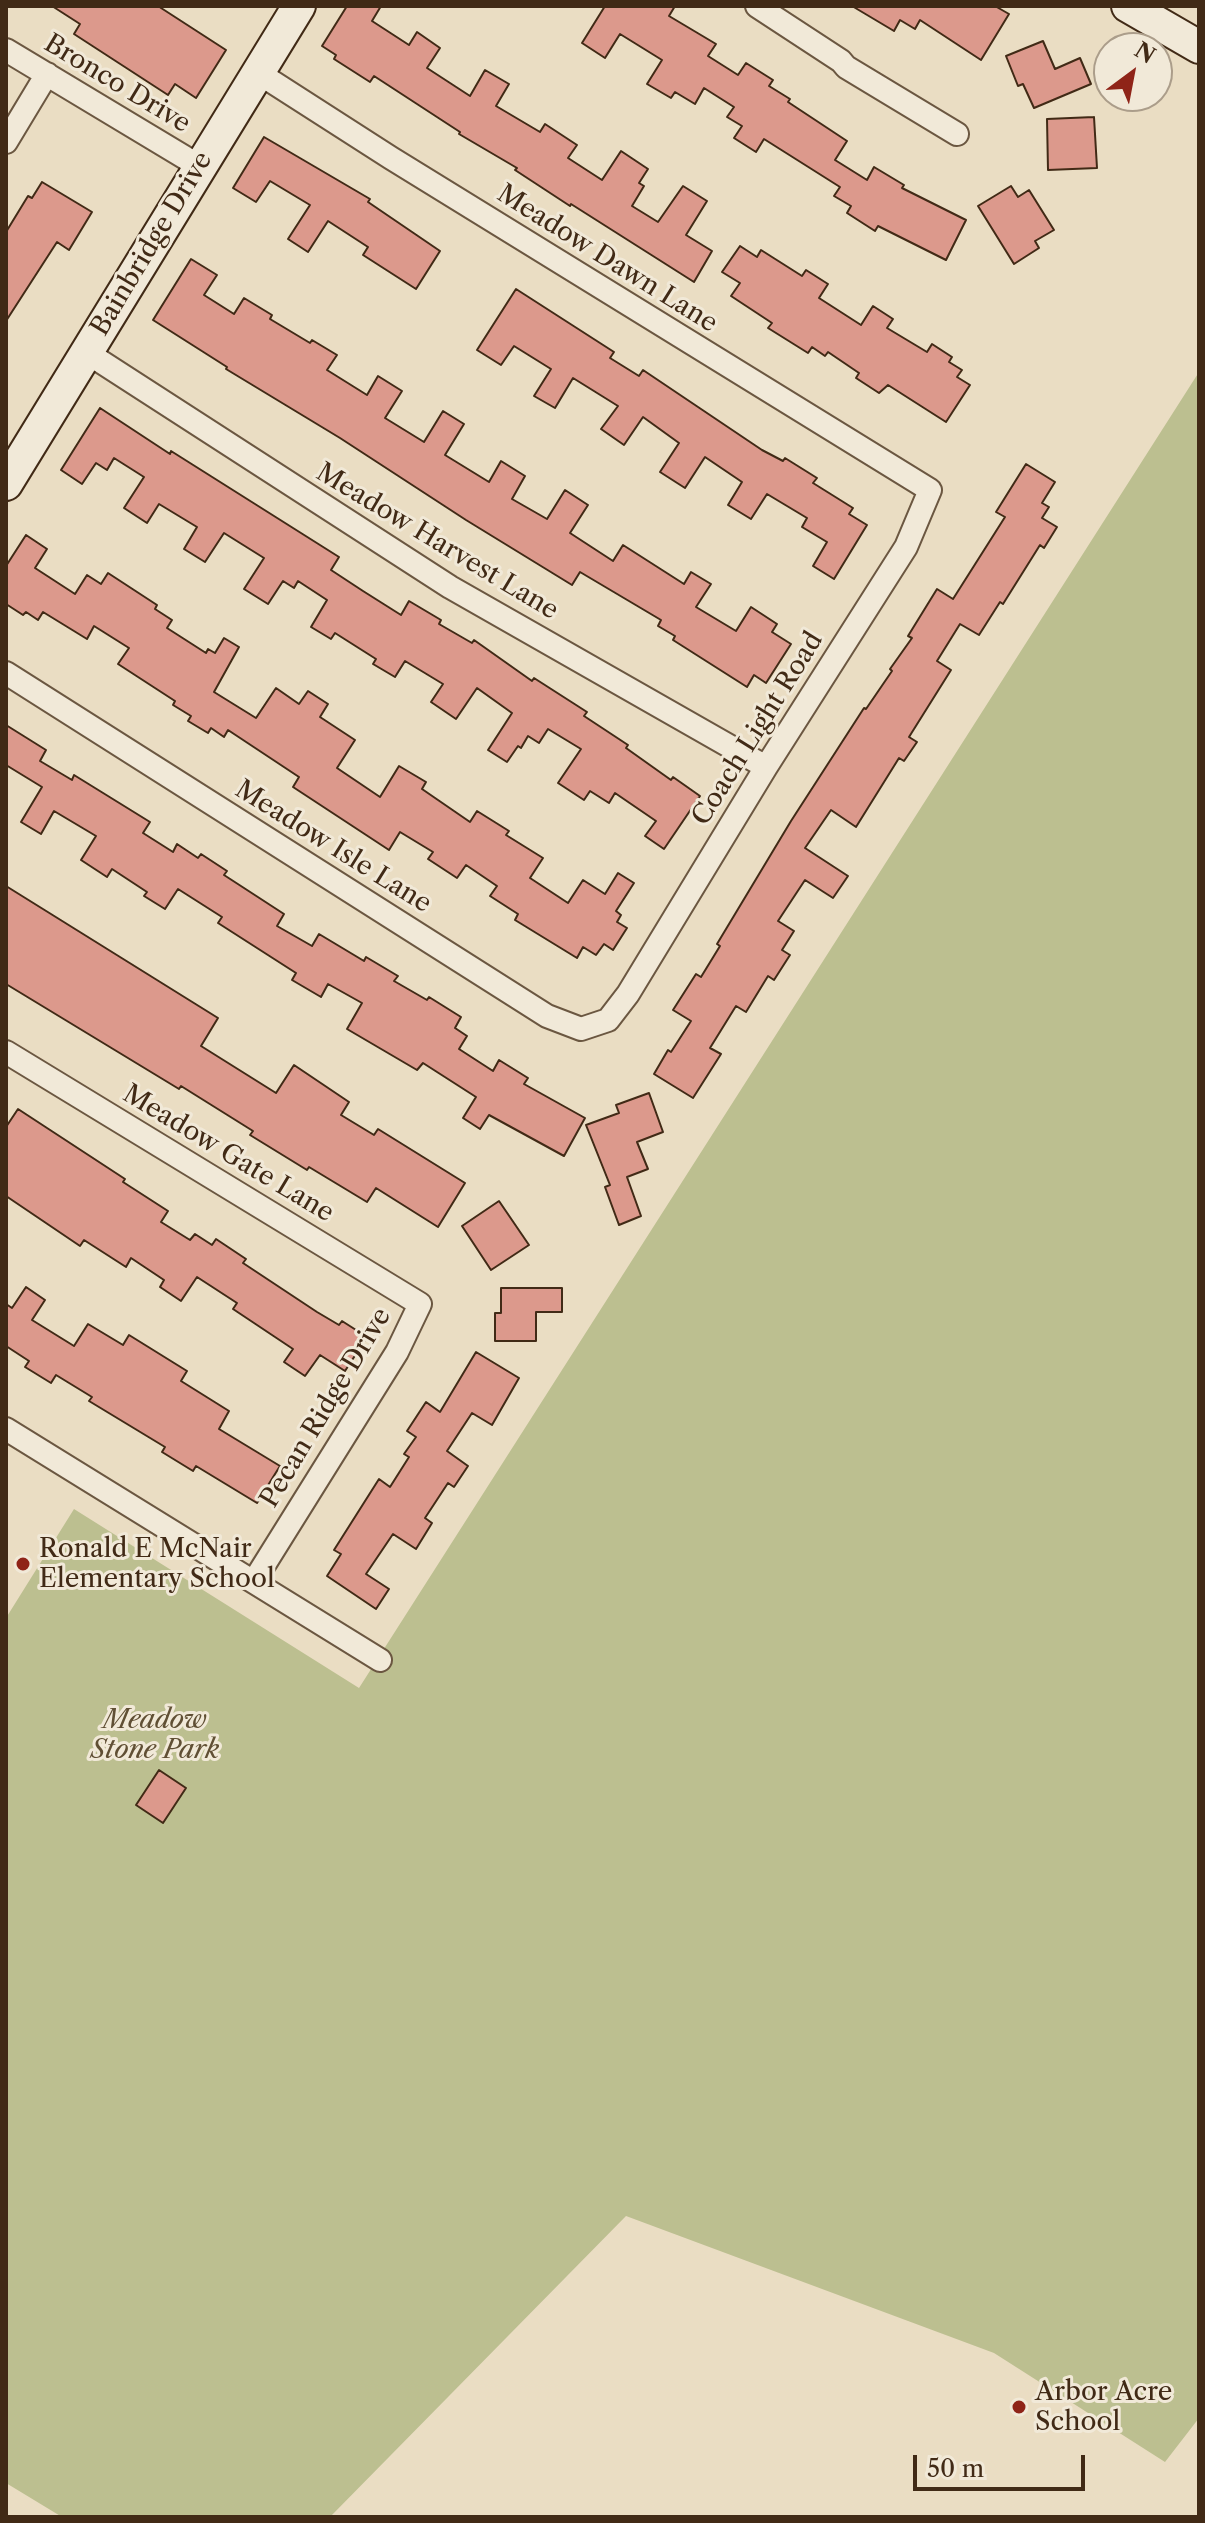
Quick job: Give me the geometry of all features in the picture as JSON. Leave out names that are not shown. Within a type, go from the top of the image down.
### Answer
[{"type":"street","name":"Bainbridge Drive","points":[[6,484],[299,6]]},
{"type":"street","points":[[757,6],[846,67],[957,134]]},
{"type":"street","points":[[1128,6],[1199,47]]},
{"type":"street","name":"Bronco Drive","points":[[6,50],[199,166]]},
{"type":"street","name":"Meadow Dawn Lane","points":[[257,72],[930,490]]},
{"type":"street","points":[[6,142],[47,74]]},
{"type":"street","name":"Meadow Harvest Lane","points":[[86,352],[450,587],[766,767]]},
{"type":"street","name":"Coach Light Road","points":[[628,994],[766,767],[906,547],[930,490]]},
{"type":"street","name":"Meadow Isle Lane","points":[[6,673],[547,1016],[581,1029],[608,1020],[628,994]]},
{"type":"street","name":"Meadow Gate Lane","points":[[6,1052],[420,1304]]},
{"type":"street","name":"Pecan Ridge Drive","points":[[254,1581],[397,1352],[420,1304]]},
{"type":"street","points":[[6,1429],[380,1660]]},
{"type":"green space","name":"Meadow Stone Park","points":[[1199,372],[1199,2418],[1165,2462],[994,2353],[626,2216],[330,2517],[62,2517],[6,2483],[6,1618],[74,1509],[359,1688]]},
{"type":"building","points":[[52,6],[158,6],[226,50],[196,98],[175,84],[168,95],[74,34],[80,24]]},
{"type":"building","points":[[347,6],[381,6],[372,21],[409,45],[417,32],[440,48],[427,68],[470,96],[485,70],[509,84],[496,106],[540,132],[545,124],[577,145],[568,158],[602,180],[621,151],[648,169],[639,183],[644,186],[632,206],[658,222],[683,186],[707,201],[686,235],[712,251],[694,282],[570,206],[374,76],[370,82],[334,59],[336,55],[322,46]]},
{"type":"building","points":[[605,6],[675,6],[669,16],[716,44],[708,56],[738,75],[746,63],[773,80],[769,86],[790,99],[788,102],[847,141],[835,160],[867,180],[874,167],[904,185],[902,188],[966,220],[946,260],[878,226],[875,231],[847,213],[851,206],[834,196],[840,187],[764,139],[756,152],[734,138],[742,126],[727,117],[734,107],[704,88],[695,104],[675,92],[671,98],[647,84],[662,60],[620,34],[605,58],[582,43]]},
{"type":"building","points":[[852,6],[995,6],[1009,14],[981,60],[920,20],[915,29],[900,20],[894,31]]},
{"type":"building","points":[[1043,41],[1055,69],[1080,58],[1091,84],[1034,108],[1023,84],[1018,86],[1006,56]]},
{"type":"building","points":[[1094,117],[1097,168],[1048,170],[1047,119]]},
{"type":"building","points":[[264,137],[370,199],[368,202],[440,251],[416,289],[363,255],[368,247],[328,221],[308,252],[288,239],[310,205],[270,181],[256,202],[233,188]]},
{"type":"building","points":[[42,182],[92,212],[69,250],[57,242],[6,321],[6,232],[28,196],[32,198]]},
{"type":"building","points":[[1011,186],[1018,197],[1029,190],[1054,230],[1035,241],[1039,248],[1014,264],[978,206]]},
{"type":"building","points":[[740,246],[757,257],[761,250],[802,276],[806,270],[828,284],[819,298],[861,325],[873,306],[893,319],[887,328],[927,352],[932,344],[952,357],[949,362],[962,370],[957,377],[970,385],[946,422],[888,385],[879,393],[856,378],[859,373],[828,352],[825,356],[812,347],[808,353],[768,328],[772,323],[731,296],[740,283],[722,272]]},
{"type":"building","points":[[191,259],[217,275],[204,295],[234,314],[244,298],[272,315],[270,319],[337,355],[327,370],[367,395],[378,376],[402,391],[385,418],[424,442],[443,411],[464,424],[445,455],[489,482],[501,461],[525,476],[512,499],[547,519],[565,490],[588,505],[570,533],[613,561],[623,545],[684,584],[691,572],[711,584],[696,607],[736,631],[751,607],[777,624],[772,632],[791,644],[766,683],[754,675],[747,687],[673,640],[675,636],[658,626],[661,620],[580,572],[572,585],[153,320]]},
{"type":"building","points":[[516,289],[614,352],[610,358],[639,376],[643,370],[762,450],[783,461],[785,458],[817,478],[813,483],[853,508],[849,514],[867,525],[834,579],[813,566],[827,542],[802,527],[807,518],[767,494],[751,519],[728,505],[742,482],[705,457],[685,488],[660,472],[679,443],[643,417],[624,445],[601,429],[618,406],[573,378],[555,408],[534,396],[551,369],[514,346],[501,365],[477,350]]},
{"type":"building","points":[[100,408],[339,557],[331,570],[363,591],[401,615],[409,601],[441,620],[439,624],[472,643],[474,640],[532,681],[534,678],[587,712],[584,716],[628,745],[626,748],[700,796],[664,849],[645,836],[656,821],[615,793],[609,803],[590,791],[584,800],[558,783],[581,749],[548,729],[539,743],[528,736],[507,762],[488,750],[512,713],[477,688],[456,719],[431,702],[443,684],[405,661],[395,677],[373,664],[376,659],[335,633],[331,639],[311,627],[327,600],[298,581],[294,588],[283,581],[268,604],[244,589],[264,558],[224,533],[205,562],[184,549],[197,527],[159,504],[147,523],[124,508],[144,477],[114,458],[107,470],[96,463],[82,484],[61,470]]},
{"type":"building","points":[[1026,464],[1055,482],[1042,503],[1049,507],[1042,518],[1057,527],[1044,548],[1040,545],[1003,604],[1000,602],[979,635],[960,624],[937,661],[951,670],[909,737],[917,742],[904,761],[899,758],[856,827],[831,810],[805,848],[848,876],[833,898],[805,880],[778,921],[794,931],[782,950],[790,955],[774,980],[768,976],[746,1012],[736,1006],[710,1048],[721,1054],[693,1098],[654,1074],[691,1021],[673,1010],[696,974],[701,977],[720,946],[717,944],[791,821],[864,708],[892,671],[890,669],[912,638],[908,636],[937,589],[953,599],[1005,517],[996,512]]},
{"type":"building","points":[[26,535],[47,549],[35,568],[75,594],[87,575],[101,584],[108,573],[157,605],[155,609],[172,620],[167,628],[206,653],[208,649],[215,653],[224,638],[239,647],[214,692],[256,718],[276,688],[299,704],[308,691],[328,704],[320,717],[355,740],[337,768],[380,797],[399,766],[426,782],[422,789],[470,822],[477,811],[509,831],[506,835],[543,858],[530,878],[568,903],[583,880],[605,894],[618,873],[634,883],[616,911],[621,915],[617,922],[627,928],[613,950],[604,944],[596,955],[583,947],[577,958],[515,920],[518,914],[490,896],[497,886],[466,865],[457,878],[428,859],[433,852],[400,832],[389,850],[293,787],[299,777],[228,730],[224,737],[211,728],[208,733],[188,721],[191,716],[173,705],[175,701],[118,664],[129,648],[94,626],[87,639],[43,612],[38,620],[6,604],[6,566]]},
{"type":"building","points":[[6,725],[46,750],[40,761],[72,780],[74,775],[150,822],[143,833],[173,852],[177,844],[198,858],[201,854],[227,871],[224,875],[284,914],[277,926],[312,946],[319,934],[364,961],[366,957],[398,976],[394,981],[427,1000],[429,997],[461,1017],[455,1028],[467,1036],[459,1049],[493,1071],[499,1060],[528,1078],[524,1084],[585,1118],[564,1156],[489,1115],[480,1129],[463,1118],[476,1097],[423,1063],[417,1070],[347,1029],[362,1003],[328,984],[321,997],[292,980],[296,973],[218,923],[222,917],[178,889],[165,909],[144,896],[147,892],[112,869],[107,877],[81,860],[96,836],[54,811],[41,834],[21,822],[42,787],[6,765]]},
{"type":"building","points":[[6,886],[218,1018],[201,1046],[276,1093],[294,1065],[349,1102],[341,1115],[374,1135],[378,1129],[465,1183],[438,1227],[376,1188],[367,1202],[309,1167],[307,1170],[250,1135],[253,1131],[181,1086],[179,1089],[6,984]]},
{"type":"building","points":[[649,1093],[663,1132],[637,1142],[648,1169],[627,1177],[641,1216],[619,1225],[605,1187],[610,1185],[586,1125],[619,1113],[616,1105]]},
{"type":"building","points":[[18,1109],[168,1211],[161,1222],[190,1240],[195,1234],[212,1245],[216,1239],[246,1259],[243,1263],[317,1312],[339,1325],[342,1321],[367,1337],[345,1371],[320,1355],[305,1376],[284,1362],[293,1349],[233,1309],[237,1303],[197,1277],[181,1301],[160,1287],[164,1280],[131,1258],[126,1267],[84,1240],[80,1246],[6,1196],[6,1127]]},
{"type":"building","points":[[499,1201],[529,1245],[491,1270],[462,1226]]},
{"type":"building","points":[[26,1287],[45,1300],[32,1320],[74,1346],[88,1324],[123,1345],[129,1335],[187,1371],[181,1381],[229,1411],[219,1429],[280,1466],[257,1503],[196,1466],[193,1471],[162,1452],[165,1447],[89,1401],[92,1397],[56,1375],[51,1383],[25,1367],[29,1361],[6,1346],[6,1304],[12,1308]]},
{"type":"building","points":[[501,1288],[562,1288],[562,1312],[536,1312],[536,1341],[495,1341],[495,1313],[501,1313]]},
{"type":"building","points":[[476,1352],[519,1378],[492,1425],[472,1413],[447,1451],[468,1466],[454,1487],[448,1483],[425,1518],[432,1523],[416,1549],[393,1534],[366,1574],[389,1589],[376,1609],[327,1576],[341,1554],[334,1550],[379,1479],[390,1487],[409,1457],[404,1454],[416,1437],[407,1431],[426,1402],[440,1412]]},
{"type":"building","points":[[159,1770],[186,1788],[163,1823],[136,1805]]},
{"type":"place","name":"Ronald E McNair Elementary School","points":[[23,1564]]},
{"type":"place","name":"Arbor Acre School","points":[[1019,2407]]}]
